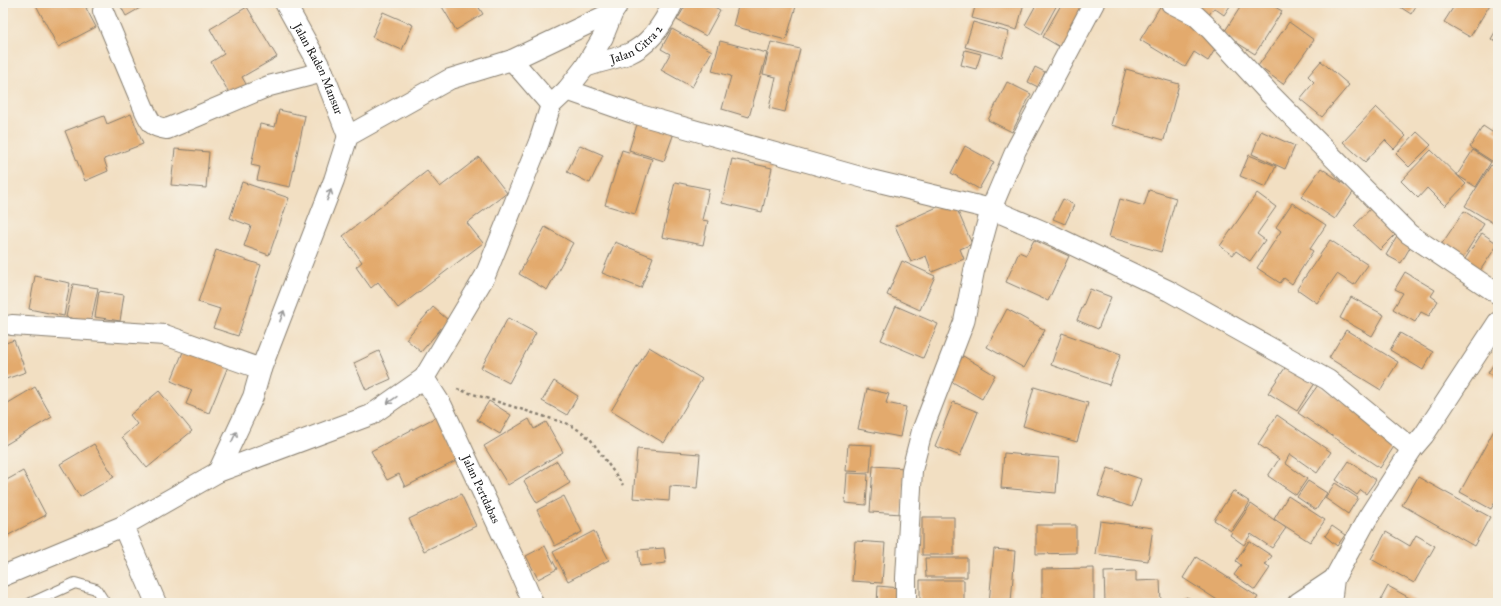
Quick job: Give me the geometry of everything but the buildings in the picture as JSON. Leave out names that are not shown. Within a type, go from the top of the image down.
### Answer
[{"type":"street","name":"Jalan Raden Mansur","points":[[285,3],[323,72],[348,136]]},
{"type":"street","name":"Jalan Citra 2","points":[[585,67],[628,54],[640,47],[655,33],[673,3]]},
{"type":"street","points":[[906,603],[912,470],[922,431],[964,322],[974,272],[990,209],[1016,150],[1094,3]]},
{"type":"street","points":[[1171,3],[1195,15],[1211,30],[1270,94],[1409,234],[1498,294]]},
{"type":"street","points":[[3,576],[123,526],[218,472],[371,415],[424,378],[485,276],[539,142],[551,105],[568,90],[585,67],[603,36],[616,8]]},
{"type":"street","points":[[218,472],[253,397],[261,369],[334,180],[348,136],[450,79],[512,60],[616,8]]},
{"type":"street","points":[[103,11],[150,123],[158,128],[167,130],[269,86],[323,72]]},
{"type":"street","points":[[512,60],[551,105]]},
{"type":"street","points":[[568,90],[633,112],[856,176],[990,209],[1054,236],[1169,291],[1328,380],[1412,449]]},
{"type":"street","points":[[1331,603],[1334,579],[1367,519],[1412,449],[1424,435],[1498,322]]},
{"type":"street","points":[[12,325],[165,335],[261,369]]},
{"type":"street","name":"Jalan Pertdabas","points":[[424,378],[442,406],[533,603]]},
{"type":"street","points":[[123,526],[156,603]]},
{"type":"street","points":[[1298,603],[1334,579]]},
{"type":"lane","points":[[31,603],[75,583],[96,589],[105,603]]},
{"type":"path","points":[[454,388],[568,424],[582,432],[591,440],[623,485]]}]
